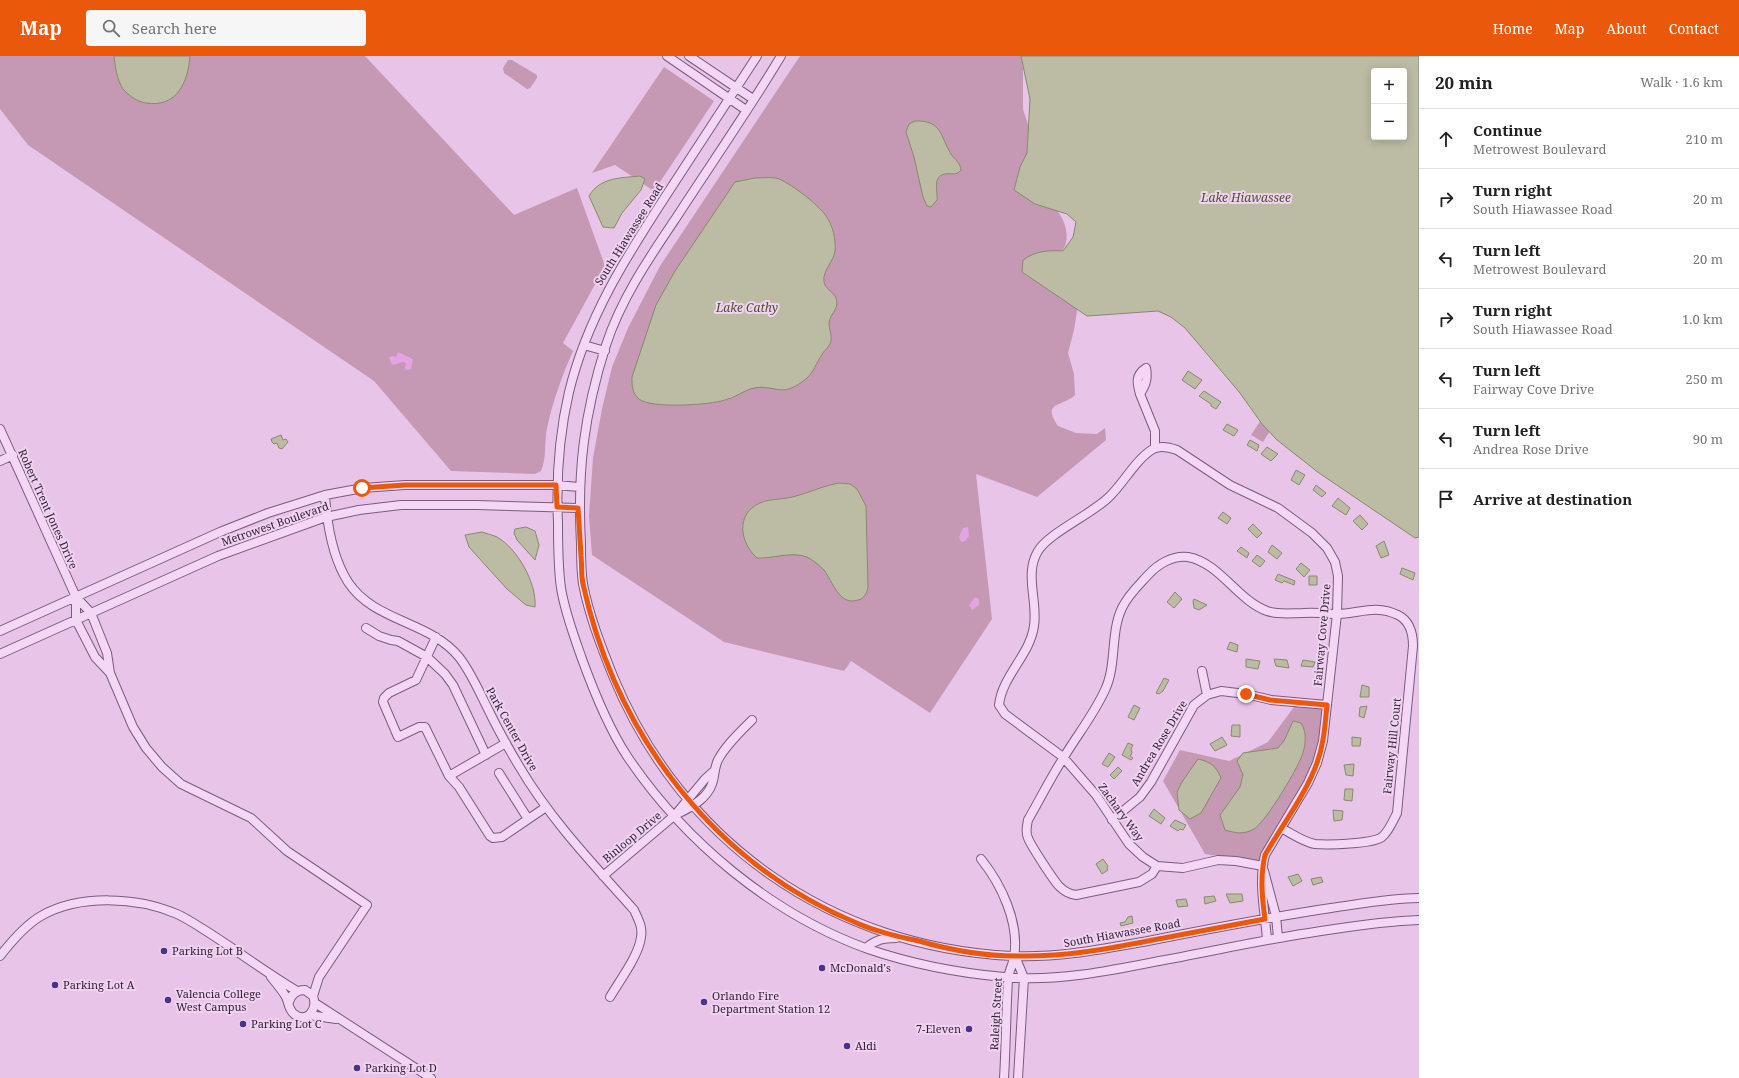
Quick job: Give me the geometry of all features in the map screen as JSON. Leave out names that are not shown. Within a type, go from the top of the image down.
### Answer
[{"type":"street","points":[[667,56],[676,59],[728,99],[746,110]]},
{"type":"street","points":[[689,56],[753,99]]},
{"type":"street","name":"South Hiawassee Road","points":[[757,56],[627,255],[604,296],[584,345],[570,390],[560,442],[556,485],[561,587],[572,631],[588,676],[608,722],[627,756],[695,838],[718,859],[765,895],[812,924],[866,948],[933,967],[1008,978],[1054,977],[1119,969],[1267,940],[1371,923],[1419,920]]},
{"type":"street","name":"South Hiawassee Road","points":[[781,56],[636,281],[618,314],[604,351],[589,408],[583,440],[578,508],[582,581],[592,617],[604,654],[621,695],[639,731],[687,799],[710,825],[764,872],[795,892],[826,909],[861,925],[903,938],[942,948],[977,953],[1015,956],[1052,956],[1085,953],[1276,916],[1373,902],[1419,898]]},
{"type":"street","points":[[584,345],[604,351]]},
{"type":"street","points":[[1140,394],[1155,431],[1155,448]]},
{"type":"street","name":"Robert Trent Jones Drive","points":[[0,429],[76,597],[91,613]]},
{"type":"street","name":"Fairway Cove Drive","points":[[1155,448],[1167,446],[1176,450],[1234,487],[1278,508],[1309,531],[1327,548],[1335,562],[1338,589],[1337,614],[1323,741],[1317,763],[1308,784],[1265,855],[1262,866],[1261,883],[1267,940]]},
{"type":"street","name":"Zachary Way","points":[[1155,448],[1145,454],[1108,498],[1094,510],[1048,539],[1038,550],[1033,562],[1031,578],[1034,624],[1031,639],[1000,694],[999,705],[1005,714],[1063,757],[1096,795],[1129,844],[1143,857],[1157,866]]},
{"type":"street","points":[[0,461],[13,456]]},
{"type":"street","name":"Metrowest Boulevard","points":[[0,632],[220,532],[268,513],[324,495],[362,488],[405,485],[556,485],[579,487]]},
{"type":"street","name":"Park Center Drive","points":[[324,495],[326,517],[339,567],[349,583],[365,600],[383,613],[436,637],[459,657],[470,674],[519,767],[546,807],[572,840],[634,910],[640,922],[642,935],[639,947],[610,997]]},
{"type":"street","name":"Metrowest Boulevard","points":[[0,654],[218,556],[326,517],[359,510],[401,505],[578,508]]},
{"type":"street","name":"Fairway Hill Court","points":[[1157,866],[1152,874],[1139,882],[1069,894],[1059,887],[1028,838],[1026,828],[1028,820],[1063,757],[1091,718],[1106,688],[1116,628],[1122,608],[1130,595],[1155,567],[1171,559],[1187,557],[1204,563],[1247,598],[1266,610],[1286,614],[1337,614],[1372,609],[1387,610],[1404,618],[1412,633],[1413,646],[1397,813],[1392,825],[1382,837],[1369,842],[1314,844],[1281,828]]},
{"type":"street","name":"Robert Trent Jones Drive","points":[[76,597],[76,620]]},
{"type":"street","points":[[91,613],[106,653],[110,673],[133,727],[146,748],[162,767],[181,784],[251,818],[287,851],[367,905],[319,977],[291,997],[289,1002]]},
{"type":"street","points":[[76,620],[95,656],[110,673]]},
{"type":"street","points":[[366,628],[379,636],[398,641],[427,657],[445,674],[453,685],[486,755]]},
{"type":"street","points":[[436,637],[416,680],[389,693],[384,698],[383,702],[398,737],[422,726],[428,730],[449,776],[459,787],[490,836],[493,838],[502,837],[546,807]]},
{"type":"street","points":[[1202,671],[1207,695],[1220,691],[1246,694],[1270,700],[1327,705]]},
{"type":"street","name":"Andrea Rose Drive","points":[[1112,820],[1140,798],[1151,782],[1194,704],[1207,695]]},
{"type":"street","points":[[675,815],[687,799],[714,770],[725,750],[752,720]]},
{"type":"street","points":[[449,776],[506,743]]},
{"type":"street","points":[[675,815],[693,806],[712,785],[714,770]]},
{"type":"street","points":[[499,773],[528,819]]},
{"type":"street","name":"Binloop Drive","points":[[603,876],[675,815]]},
{"type":"street","points":[[981,859],[996,880],[1010,908],[1014,929],[1015,956],[1024,978],[1018,1078]]},
{"type":"street","points":[[1157,866],[1183,868],[1218,860],[1236,861],[1262,866],[1276,916],[1278,938]]},
{"type":"street","points":[[0,956],[13,939],[41,916],[74,903],[105,900],[144,902],[178,914],[225,943],[268,973],[301,991],[344,1022],[431,1078]]},
{"type":"street","points":[[866,948],[873,942],[882,938],[903,938]]},
{"type":"street","name":"Raleigh Street","points":[[1004,1078],[1008,978],[1015,956]]},
{"type":"street","points":[[268,973],[289,1002],[290,1009],[295,1015],[303,1017],[309,1015],[314,1010],[314,1000],[319,977]]},
{"type":"street","points":[[309,1015],[344,1022]]},
{"type":"shaded area","points":[[0,56],[365,56],[514,215],[577,188],[605,266],[563,343],[573,351],[558,389],[549,418],[546,433],[544,461],[541,471],[535,474],[451,471],[374,381],[28,145],[0,109]]},
{"type":"shaded area","points":[[800,56],[1021,56],[1023,69],[1023,109],[1055,208],[1062,217],[1066,228],[1067,240],[1063,250],[1056,252],[1079,298],[1074,330],[1068,353],[1074,374],[1075,395],[1053,408],[1053,418],[1058,426],[1076,433],[1097,434],[1105,428],[1106,440],[1037,497],[976,474],[992,619],[930,713],[851,661],[844,671],[724,642],[592,555],[589,516],[593,458],[602,409],[612,367],[628,328],[660,266]]},
{"type":"shaded area","points":[[508,60],[512,60],[537,75],[537,78],[530,88],[527,89],[504,73],[503,68]]},
{"type":"shaded area","points":[[664,67],[714,101],[654,191],[615,165],[592,173]]},
{"type":"shaded area","points":[[1261,420],[1272,428],[1263,442],[1251,435]]},
{"type":"shaded area","points":[[1294,707],[1322,708],[1322,745],[1289,823],[1257,862],[1205,854],[1163,781],[1180,750],[1229,761],[1268,742]]},
{"type":"sand","points":[[398,352],[413,359],[411,369],[406,370],[406,363],[403,362],[393,365],[391,363],[389,357],[396,357]]},
{"type":"sand","points":[[968,527],[969,536],[965,541],[961,542],[959,537],[963,528]]},
{"type":"sand","points":[[975,597],[979,599],[979,605],[972,610],[969,605]]},
{"type":"water","points":[[114,56],[190,56],[187,75],[179,91],[166,101],[146,103],[137,100],[123,89],[118,77]]},
{"type":"water","name":"Lake Hiawassee","points":[[1021,56],[1419,56],[1419,537],[1415,538],[1319,473],[1277,440],[1262,424],[1240,393],[1185,328],[1171,317],[1158,311],[1087,316],[1022,272],[1023,260],[1028,257],[1042,252],[1063,251],[1073,237],[1076,222],[1067,214],[1035,204],[1014,190],[1020,167],[1027,153],[1030,99]]},
{"type":"water","points":[[915,121],[930,123],[939,130],[961,170],[954,174],[941,175],[938,178],[936,185],[937,200],[931,207],[927,206],[923,197],[914,157],[906,132],[909,124]]},
{"type":"water","points":[[640,176],[645,179],[641,190],[622,213],[614,228],[603,227],[589,196],[599,185],[605,182],[618,178]]},
{"type":"water","name":"Lake Cathy","points":[[755,178],[776,178],[788,184],[803,194],[822,211],[832,228],[835,251],[833,259],[826,270],[824,282],[835,296],[837,305],[829,323],[831,341],[828,347],[807,378],[798,385],[784,390],[759,387],[750,389],[725,400],[694,405],[655,404],[639,399],[632,386],[632,377],[656,305],[675,271],[735,182]]},
{"type":"water","points":[[1188,371],[1202,380],[1195,389],[1182,380]]},
{"type":"water","points":[[1204,391],[1221,402],[1216,409],[1199,396]]},
{"type":"water","points":[[1227,424],[1238,430],[1234,436],[1223,430]]},
{"type":"water","points":[[281,435],[283,440],[286,439],[288,442],[282,449],[279,448],[277,443],[274,444],[271,439]]},
{"type":"water","points":[[1250,440],[1259,445],[1257,451],[1247,445]]},
{"type":"water","points":[[1267,447],[1278,454],[1271,461],[1261,454]]},
{"type":"water","points":[[1296,470],[1305,475],[1299,485],[1291,480]]},
{"type":"water","points":[[840,483],[850,484],[857,489],[866,506],[868,587],[864,597],[851,601],[846,600],[837,592],[824,570],[807,557],[801,555],[789,555],[757,558],[747,545],[743,529],[747,514],[752,508],[760,503],[769,500],[791,497]]},
{"type":"water","points":[[1316,485],[1326,493],[1322,497],[1313,490]]},
{"type":"water","points":[[1338,498],[1350,508],[1346,515],[1332,506]]},
{"type":"water","points":[[1223,512],[1231,518],[1227,524],[1218,518]]},
{"type":"water","points":[[1360,515],[1368,524],[1362,530],[1353,521]]},
{"type":"water","points":[[1253,524],[1262,533],[1257,538],[1248,529]]},
{"type":"water","points":[[526,527],[535,531],[539,545],[535,560],[517,540],[514,533],[515,529]]},
{"type":"water","points":[[482,532],[497,537],[519,558],[525,568],[533,588],[535,607],[526,605],[507,589],[469,547],[465,535]]},
{"type":"water","points":[[1384,541],[1389,555],[1381,558],[1376,546]]},
{"type":"water","points":[[1272,545],[1282,553],[1277,559],[1268,552]]},
{"type":"water","points":[[1241,547],[1249,553],[1247,558],[1237,551]]},
{"type":"water","points":[[1257,555],[1265,561],[1260,567],[1252,561]]},
{"type":"water","points":[[1301,563],[1310,570],[1304,577],[1296,569]]},
{"type":"water","points":[[1402,568],[1415,573],[1413,580],[1400,574]]},
{"type":"water","points":[[1278,574],[1295,581],[1294,585],[1284,581],[1282,583],[1275,580]]},
{"type":"water","points":[[1309,576],[1317,576],[1317,585],[1309,585]]},
{"type":"water","points":[[1175,592],[1182,599],[1174,608],[1167,602]]},
{"type":"water","points":[[1194,599],[1207,605],[1199,610],[1194,608]]},
{"type":"water","points":[[1230,642],[1238,645],[1237,652],[1227,649]]},
{"type":"water","points":[[1246,659],[1260,661],[1258,669],[1246,667]]},
{"type":"water","points":[[1274,659],[1287,660],[1289,668],[1276,666]]},
{"type":"water","points":[[1303,660],[1315,662],[1313,667],[1301,666]]},
{"type":"water","points":[[1164,678],[1169,680],[1163,691],[1159,694],[1156,693]]},
{"type":"water","points":[[1362,685],[1369,687],[1369,697],[1360,697]]},
{"type":"water","points":[[1134,705],[1140,708],[1134,720],[1128,717]]},
{"type":"water","points":[[1367,706],[1364,718],[1359,716],[1360,707]]},
{"type":"water","points":[[1293,721],[1301,723],[1303,726],[1305,746],[1297,767],[1274,805],[1254,829],[1240,833],[1225,830],[1220,815],[1240,787],[1243,775],[1237,761],[1243,753],[1278,748],[1284,741]]},
{"type":"water","points":[[1232,725],[1240,725],[1240,737],[1231,736]]},
{"type":"water","points":[[1222,737],[1227,745],[1215,751],[1210,744]]},
{"type":"water","points":[[1352,737],[1361,738],[1360,746],[1352,746]]},
{"type":"water","points":[[1128,743],[1133,745],[1130,756],[1133,758],[1131,760],[1122,755]]},
{"type":"water","points":[[1109,753],[1115,757],[1108,767],[1102,764]]},
{"type":"water","points":[[1198,759],[1212,765],[1217,770],[1221,778],[1201,813],[1190,819],[1179,810],[1177,792]]},
{"type":"water","points":[[1354,764],[1353,776],[1346,775],[1344,765]]},
{"type":"water","points":[[1118,767],[1122,771],[1114,779],[1110,775]]},
{"type":"water","points":[[1345,789],[1353,789],[1352,801],[1344,800]]},
{"type":"water","points":[[1154,809],[1165,818],[1161,824],[1149,816]]},
{"type":"water","points":[[1333,810],[1343,811],[1342,820],[1334,821]]},
{"type":"water","points":[[1175,820],[1186,825],[1183,830],[1180,829],[1178,831],[1170,826]]},
{"type":"water","points":[[1103,859],[1108,866],[1108,870],[1102,874],[1096,864]]},
{"type":"water","points":[[1298,874],[1302,881],[1293,886],[1288,877]]},
{"type":"water","points":[[1321,877],[1323,882],[1313,885],[1311,879]]},
{"type":"water","points":[[1226,894],[1242,894],[1243,901],[1230,903]]},
{"type":"water","points":[[1214,896],[1216,901],[1205,904],[1204,897]]},
{"type":"water","points":[[1186,899],[1188,906],[1178,907],[1176,900]]},
{"type":"water","points":[[1132,916],[1133,923],[1121,926],[1120,923],[1125,922],[1128,917]]},
{"type":"place","name":"Parking Lot B","points":[[164,951]]},
{"type":"place","name":"McDonald's","points":[[822,968]]},
{"type":"place","name":"Parking Lot A","points":[[55,985]]},
{"type":"place","name":"Valencia College West Campus","points":[[168,1000]]},
{"type":"place","name":"Orlando Fire Department Station 12","points":[[704,1002]]},
{"type":"place","name":"Parking Lot C","points":[[243,1024]]},
{"type":"place","name":"7-Eleven","points":[[969,1029]]},
{"type":"place","name":"Aldi","points":[[847,1046]]},
{"type":"place","name":"Parking Lot D","points":[[357,1068]]},
{"type":"route","points":[[362,488],[405,485],[556,485],[557,507],[578,508],[582,581],[604,654],[621,695],[639,731],[687,799],[710,825],[736,849],[764,872],[795,892],[826,909],[861,925],[942,948],[1015,956],[1052,956],[1085,953],[1265,919],[1261,883],[1262,866],[1265,855],[1308,784],[1317,763],[1323,741],[1327,705],[1270,700],[1246,694]]}]
